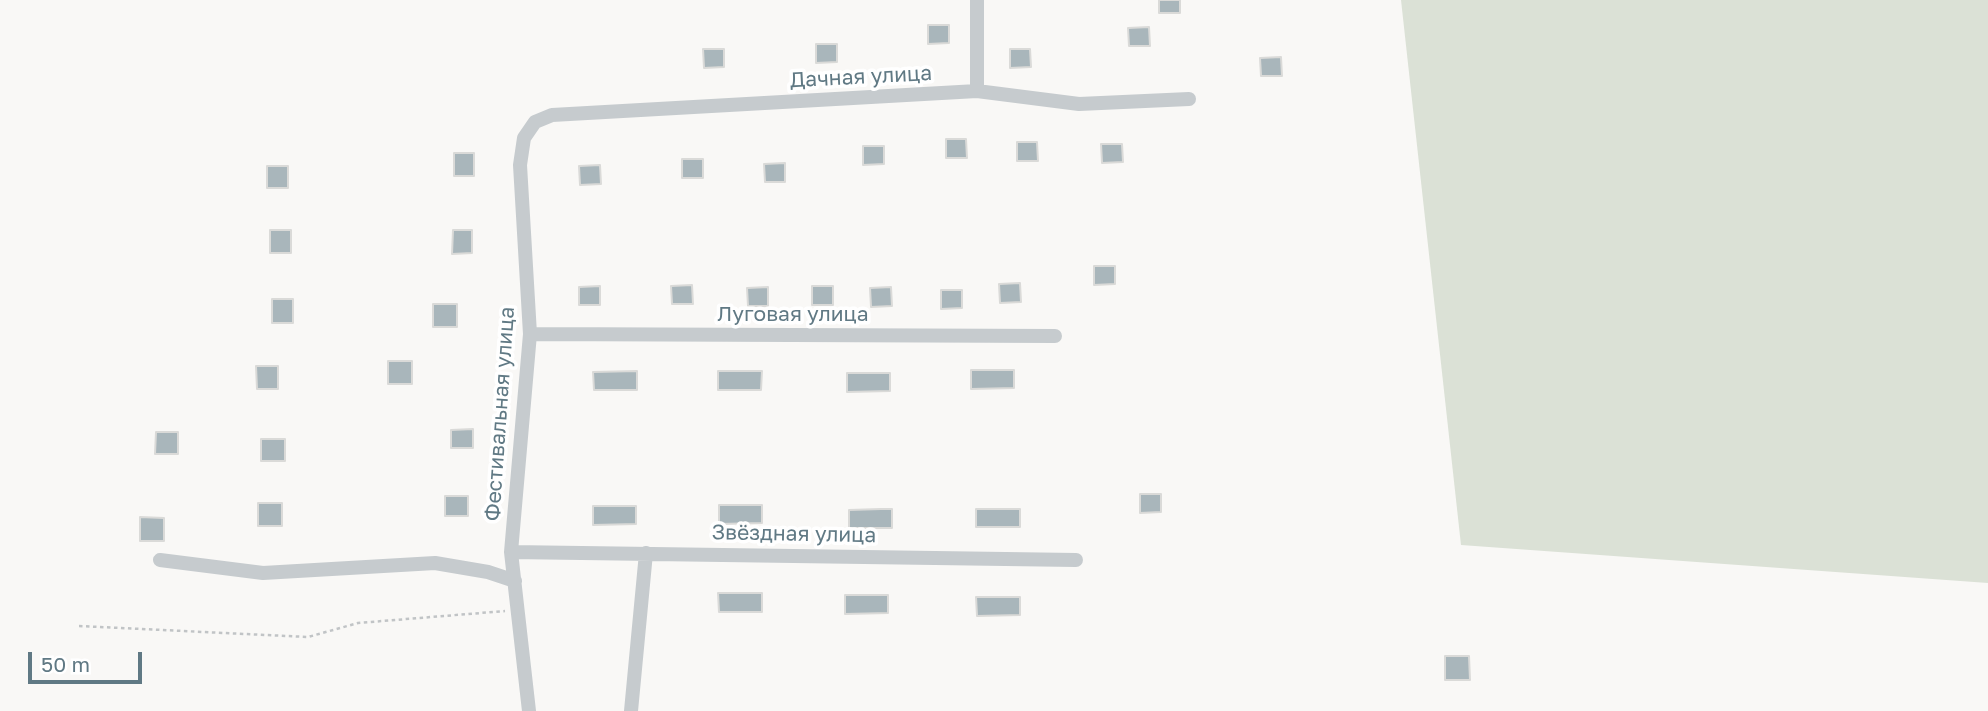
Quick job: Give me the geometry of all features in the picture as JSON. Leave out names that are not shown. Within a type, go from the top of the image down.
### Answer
[{"type":"street","points":[[977,0],[977,91]]},
{"type":"street","name":"Дачная улица","points":[[535,121],[552,115],[977,91],[1079,104],[1189,99]]},
{"type":"street","name":"Фестивальная улица","points":[[529,711],[511,552],[530,334],[520,165],[524,138],[535,121]]},
{"type":"street","name":"Луговая улица","points":[[530,334],[1055,336]]},
{"type":"street","name":"Звёздная улица","points":[[511,552],[1076,561]]},
{"type":"street","points":[[631,711],[646,553]]},
{"type":"street","points":[[160,560],[263,573],[435,562],[488,572],[515,581]]},
{"type":"path","points":[[79,626],[308,637],[358,623],[519,610]]},
{"type":"shaded area","points":[[1401,0],[1988,0],[1988,583],[1461,545]]},
{"type":"building","points":[[1159,0],[1180,0],[1180,13],[1159,13]]},
{"type":"building","points":[[928,25],[949,25],[949,43],[928,44]]},
{"type":"building","points":[[1149,27],[1150,46],[1129,46],[1128,28]]},
{"type":"building","points":[[816,44],[837,44],[837,62],[816,63]]},
{"type":"building","points":[[703,49],[724,49],[724,67],[704,68]]},
{"type":"building","points":[[1010,49],[1030,49],[1031,67],[1010,68]]},
{"type":"building","points":[[1281,57],[1282,76],[1261,76],[1260,58]]},
{"type":"building","points":[[946,139],[966,139],[967,158],[946,158]]},
{"type":"building","points":[[1017,142],[1037,142],[1038,161],[1017,161]]},
{"type":"building","points":[[1101,144],[1122,144],[1123,162],[1102,163]]},
{"type":"building","points":[[863,146],[884,146],[884,164],[863,165]]},
{"type":"building","points":[[454,153],[474,153],[474,176],[454,176]]},
{"type":"building","points":[[682,159],[703,159],[703,178],[682,178]]},
{"type":"building","points":[[785,163],[785,182],[765,182],[764,164]]},
{"type":"building","points":[[600,165],[601,184],[580,185],[579,166]]},
{"type":"building","points":[[267,166],[288,166],[288,188],[267,188]]},
{"type":"building","points":[[270,230],[291,230],[291,253],[270,253]]},
{"type":"building","points":[[453,230],[472,230],[472,253],[452,254]]},
{"type":"building","points":[[1094,266],[1115,266],[1115,284],[1094,285]]},
{"type":"building","points":[[1020,283],[1021,302],[1000,303],[999,284]]},
{"type":"building","points":[[692,285],[693,304],[672,304],[671,286]]},
{"type":"building","points":[[600,286],[600,305],[579,305],[579,287]]},
{"type":"building","points":[[812,286],[833,286],[833,305],[812,305]]},
{"type":"building","points":[[768,287],[768,306],[748,306],[747,288]]},
{"type":"building","points":[[891,287],[892,306],[871,307],[870,288]]},
{"type":"building","points":[[941,290],[962,290],[962,308],[941,309]]},
{"type":"building","points":[[272,299],[293,299],[293,323],[272,323]]},
{"type":"building","points":[[433,304],[457,304],[457,327],[433,327]]},
{"type":"building","points":[[388,361],[412,361],[412,384],[388,384]]},
{"type":"building","points":[[256,366],[278,366],[278,389],[257,389]]},
{"type":"building","points":[[971,370],[1014,370],[1014,388],[971,389]]},
{"type":"building","points":[[637,371],[637,390],[594,390],[593,372]]},
{"type":"building","points":[[718,371],[762,371],[761,390],[718,390]]},
{"type":"building","points":[[847,373],[890,373],[890,391],[847,392]]},
{"type":"building","points":[[473,429],[473,448],[451,448],[451,430]]},
{"type":"building","points":[[156,432],[178,432],[178,454],[155,454]]},
{"type":"building","points":[[261,439],[285,439],[285,461],[261,461]]},
{"type":"building","points":[[1140,494],[1161,494],[1161,512],[1140,513]]},
{"type":"building","points":[[445,496],[468,496],[468,516],[445,516]]},
{"type":"building","points":[[258,503],[282,503],[282,526],[258,526]]},
{"type":"building","points":[[719,505],[762,505],[762,523],[719,524]]},
{"type":"building","points":[[593,506],[636,506],[636,524],[593,525]]},
{"type":"building","points":[[892,509],[892,528],[849,528],[849,510]]},
{"type":"building","points":[[976,509],[1020,509],[1020,527],[976,527]]},
{"type":"building","points":[[140,517],[164,518],[164,541],[140,541]]},
{"type":"building","points":[[718,593],[762,593],[762,612],[719,612]]},
{"type":"building","points":[[845,595],[888,595],[888,613],[845,614]]},
{"type":"building","points":[[976,597],[1020,597],[1020,615],[977,616]]},
{"type":"building","points":[[1445,656],[1469,656],[1470,680],[1445,680]]}]
